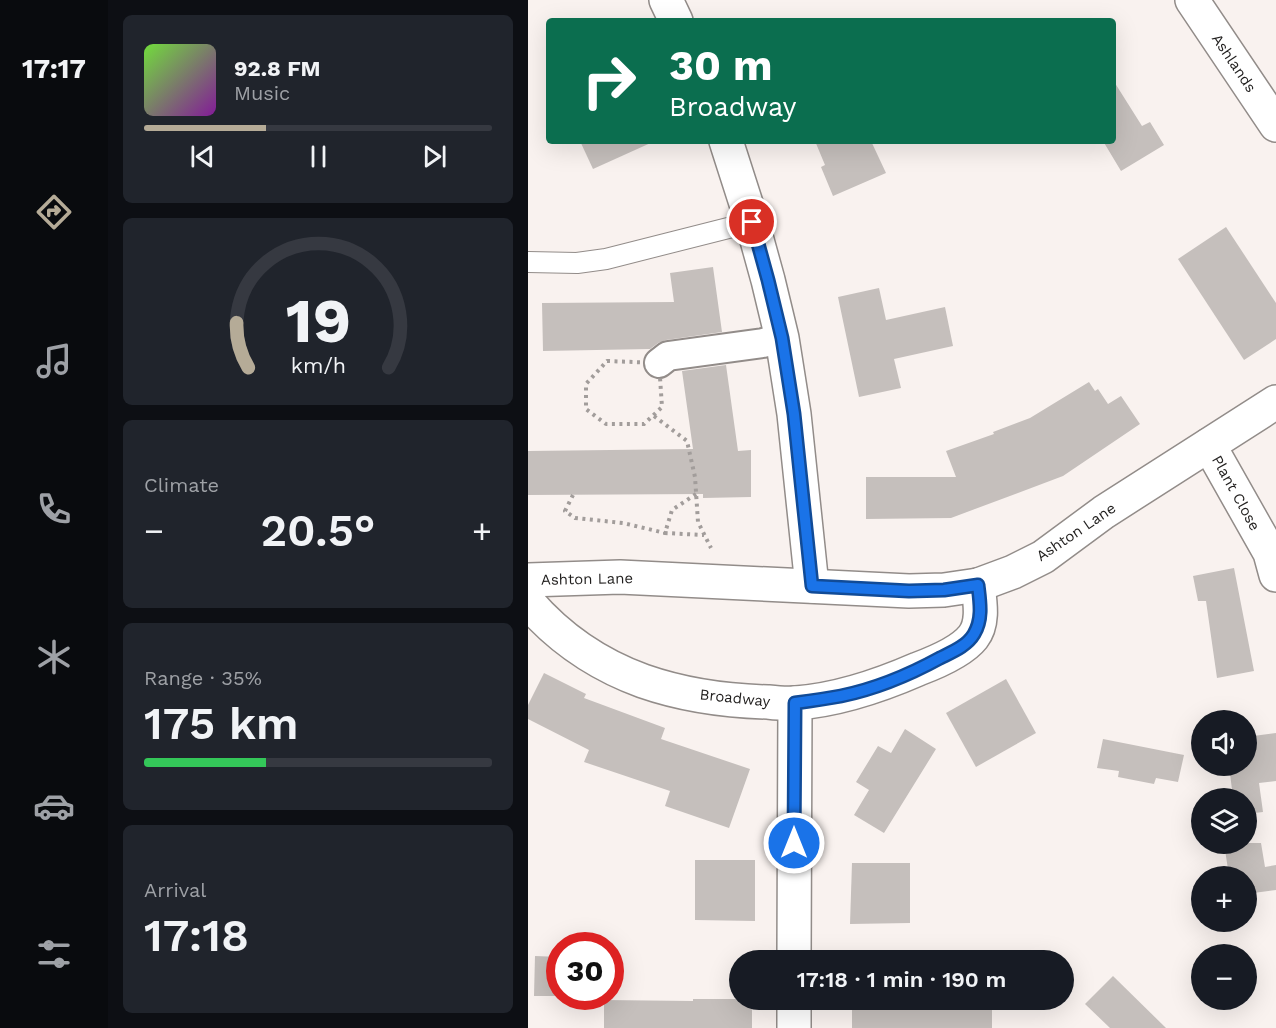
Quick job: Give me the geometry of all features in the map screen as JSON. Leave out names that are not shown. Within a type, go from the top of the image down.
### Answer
[{"type":"street","points":[[666,0],[675,18]]},
{"type":"street","name":"Ashlands","points":[[1192,0],[1276,125]]},
{"type":"street","points":[[727,144],[752,222],[782,338],[794,414],[812,586]]},
{"type":"street","points":[[659,363],[668,356],[763,343],[782,338]]},
{"type":"street","name":"Ashton Lane","points":[[528,580],[620,578],[909,591],[944,590],[978,585],[1043,557],[1104,512],[1276,402]]},
{"type":"street","name":"Plant Close","points":[[1209,445],[1270,553],[1276,575]]},
{"type":"street","name":"Broadway","points":[[528,603],[564,638],[602,662],[643,681],[693,694],[743,701],[795,703],[843,696],[888,682],[926,666],[959,648],[973,637],[979,623],[981,608],[978,585]]},
{"type":"street","points":[[794,950],[795,703]]},
{"type":"street","points":[[794,1010],[794,1028]]},
{"type":"lane","points":[[528,262],[578,263],[606,259],[752,222]]},
{"type":"path","points":[[607,362],[659,363],[662,407],[654,416],[644,424],[606,424],[586,409],[586,384],[607,362]]},
{"type":"path","points":[[654,416],[687,441],[695,477],[698,522],[713,551]]},
{"type":"path","points":[[664,533],[672,510],[696,494]]},
{"type":"path","points":[[573,495],[565,511],[576,518],[622,522],[664,533],[705,536]]},
{"type":"building","points":[[1116,85],[1142,126],[1150,122],[1164,145],[1121,171],[1105,144],[1116,144]]},
{"type":"building","points":[[581,144],[648,144],[593,169]]},
{"type":"building","points":[[816,144],[872,144],[886,173],[833,196],[821,167],[825,165]]},
{"type":"building","points":[[1226,227],[1276,303],[1276,339],[1244,360],[1178,259]]},
{"type":"building","points":[[713,267],[722,332],[666,340],[650,349],[543,351],[542,303],[674,302],[670,273]]},
{"type":"building","points":[[879,288],[886,320],[945,307],[953,346],[894,359],[901,388],[859,397],[838,297]]},
{"type":"building","points":[[726,365],[738,451],[751,450],[751,497],[703,498],[703,494],[528,495],[528,451],[693,449],[682,371]]},
{"type":"building","points":[[1089,382],[1095,391],[1098,389],[1108,404],[1121,396],[1140,424],[1063,476],[951,518],[866,519],[866,477],[956,477],[946,451],[1030,418]]},
{"type":"building","points":[[1234,568],[1254,671],[1217,678],[1206,601],[1198,601],[1193,576]]},
{"type":"building","points":[[544,673],[586,694],[584,698],[665,728],[661,739],[750,769],[729,828],[665,806],[670,791],[584,762],[589,750],[528,719],[528,705]]},
{"type":"building","points":[[1006,679],[1036,733],[976,767],[946,713]]},
{"type":"building","points":[[905,729],[936,749],[884,833],[854,815],[869,790],[856,782],[878,746],[891,753]]},
{"type":"building","points":[[1276,733],[1276,781],[1259,783],[1263,812],[1257,813],[1257,788],[1232,788],[1230,776],[1257,776],[1257,736]]},
{"type":"building","points":[[1103,739],[1184,755],[1178,782],[1156,778],[1154,784],[1118,777],[1119,771],[1097,768]]},
{"type":"building","points":[[1257,843],[1261,843],[1265,867],[1276,865],[1276,890],[1257,893],[1257,866],[1227,866],[1226,854],[1257,854]]},
{"type":"building","points":[[695,860],[755,860],[755,921],[695,920]]},
{"type":"building","points":[[852,863],[910,863],[910,923],[850,924]]},
{"type":"building","points":[[535,956],[546,956],[546,996],[534,996]]},
{"type":"building","points":[[1113,976],[1166,1028],[1110,1028],[1085,1004]]},
{"type":"building","points":[[693,999],[729,999],[729,1010],[752,1010],[752,1028],[604,1028],[604,1010],[624,1010],[624,1000],[693,1001]]},
{"type":"building","points":[[852,1010],[992,1010],[992,1028],[852,1028]]},
{"type":"route","points":[[752,222],[782,338],[794,414],[812,586],[909,591],[944,590],[978,585],[981,608],[979,623],[973,637],[959,648],[926,666],[888,682],[843,696],[795,703],[794,843]]}]
